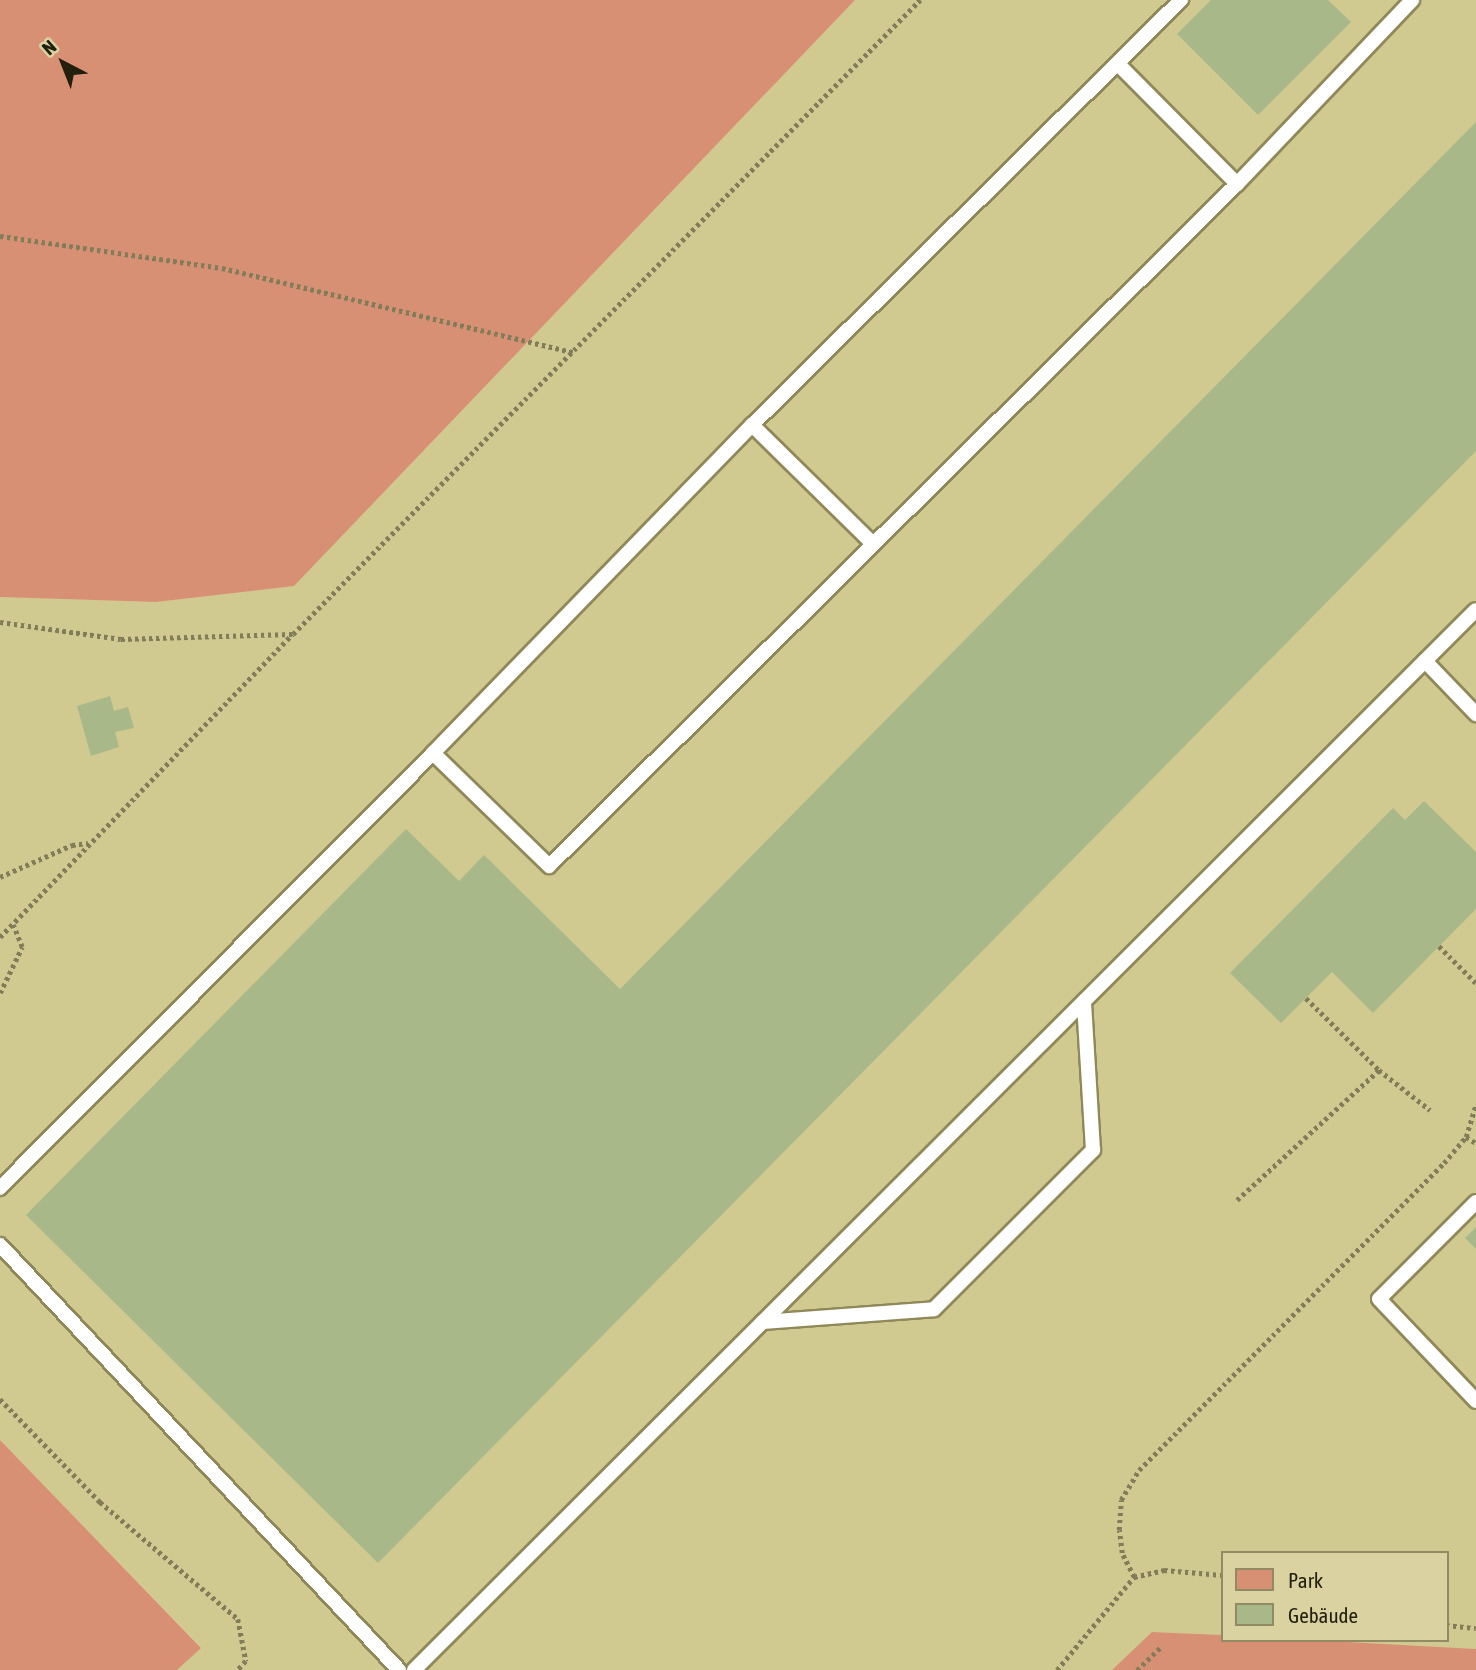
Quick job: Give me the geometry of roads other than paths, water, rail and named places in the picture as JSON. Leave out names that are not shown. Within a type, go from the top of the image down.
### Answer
[{"type":"lane","points":[[0,1188],[433,753],[752,425],[1181,0]]},
{"type":"lane","points":[[433,753],[550,866],[1237,184],[1412,0]]},
{"type":"lane","points":[[1118,64],[1237,184]]},
{"type":"lane","points":[[752,425],[873,544]]},
{"type":"lane","points":[[414,1670],[1476,610]]},
{"type":"lane","points":[[1425,661],[1476,714]]},
{"type":"lane","points":[[763,1322],[934,1309],[1093,1150],[1084,1001]]},
{"type":"lane","points":[[1476,1202],[1379,1299],[1476,1401]]},
{"type":"lane","points":[[0,1245],[399,1670]]}]
